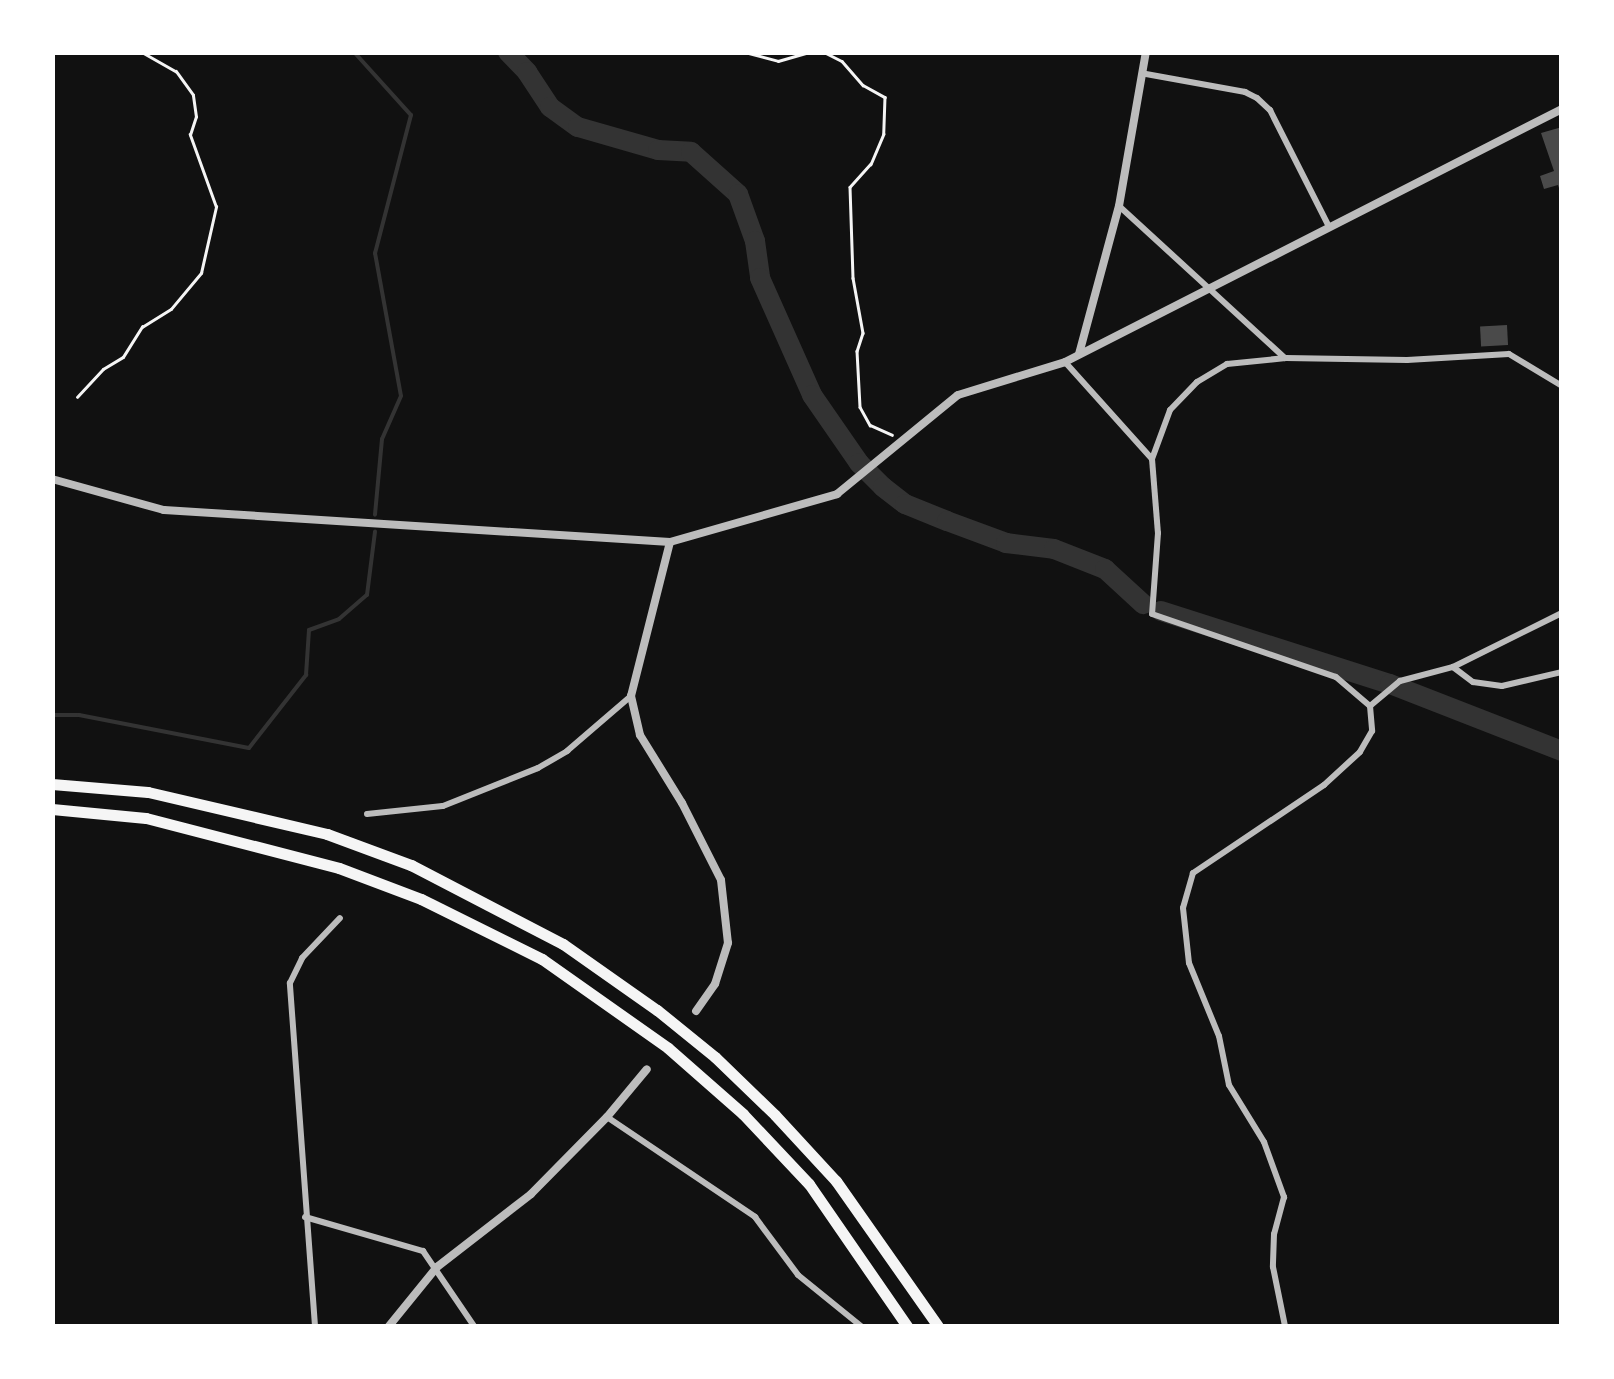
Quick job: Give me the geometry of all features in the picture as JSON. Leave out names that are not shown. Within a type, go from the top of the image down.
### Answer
[{"type":"highway","points":[[52,784],[148,792],[326,834],[411,865],[563,944],[701,1045],[775,1115],[836,1182],[938,1326]]},
{"type":"highway","points":[[52,809],[146,818],[339,868],[421,898],[542,960],[668,1048],[743,1114],[809,1184],[907,1326]]},
{"type":"street","points":[[1078,354],[1119,206],[1146,74],[1146,52]]},
{"type":"street","points":[[1146,74],[1245,92],[1258,98],[1270,110],[1329,227]]},
{"type":"street","points":[[52,479],[164,510],[670,542],[838,494],[958,395],[1065,362],[1562,109]]},
{"type":"street","points":[[1119,206],[1286,358]]},
{"type":"street","points":[[1285,1326],[1273,1266],[1274,1234],[1284,1198],[1264,1142],[1228,1084],[1219,1036],[1190,963],[1183,908],[1193,872],[1324,785],[1360,752],[1372,731],[1370,706],[1336,677],[1152,614],[1158,533],[1152,459],[1170,410],[1197,382],[1227,364],[1286,358],[1407,360],[1509,354],[1532,364],[1562,386]]},
{"type":"street","points":[[1065,362],[1152,459]]},
{"type":"street","points":[[670,542],[631,696],[640,735],[682,803],[721,880],[728,944],[715,984],[696,1010]]},
{"type":"street","points":[[1370,706],[1393,685],[1452,666],[1562,613]]},
{"type":"street","points":[[1452,666],[1473,682],[1502,686],[1562,672]]},
{"type":"street","points":[[367,814],[442,806],[525,774],[567,750],[631,696]]},
{"type":"street","points":[[315,1326],[290,983],[302,958],[340,918]]},
{"type":"street","points":[[389,1326],[437,1267],[532,1194],[607,1117],[647,1069]]},
{"type":"street","points":[[607,1117],[756,1217],[798,1274],[861,1326]]},
{"type":"street","points":[[305,1218],[422,1250],[474,1326]]},
{"type":"path","points":[[77,397],[103,369],[123,357],[142,327],[171,308],[201,273],[216,206],[190,135],[196,118],[192,95],[176,72],[141,52]]},
{"type":"path","points":[[744,52],[778,61],[809,52]]},
{"type":"path","points":[[824,52],[842,61],[864,84],[885,97],[884,134],[871,164],[850,187],[853,278],[863,332],[857,350],[860,406],[870,425],[888,435],[908,434]]},
{"type":"building","points":[[1562,127],[1561,194],[1558,185],[1544,189],[1540,176],[1554,171],[1541,133]]},
{"type":"building","points":[[1507,325],[1508,345],[1481,346],[1480,326]]},
{"type":"waterway","points":[[354,52],[411,115],[375,253],[401,396],[382,439],[375,515]]},
{"type":"waterway","points":[[508,52],[550,107],[578,127],[658,150],[691,152],[738,194],[755,241],[760,278],[812,395],[859,463],[883,487],[905,504],[1006,543],[1054,549],[1105,569],[1143,604]]},
{"type":"waterway","points":[[52,715],[79,715],[249,748],[306,675],[309,630],[339,619],[367,595],[375,532]]},
{"type":"waterway","points":[[1161,611],[1390,684],[1562,751]]}]
